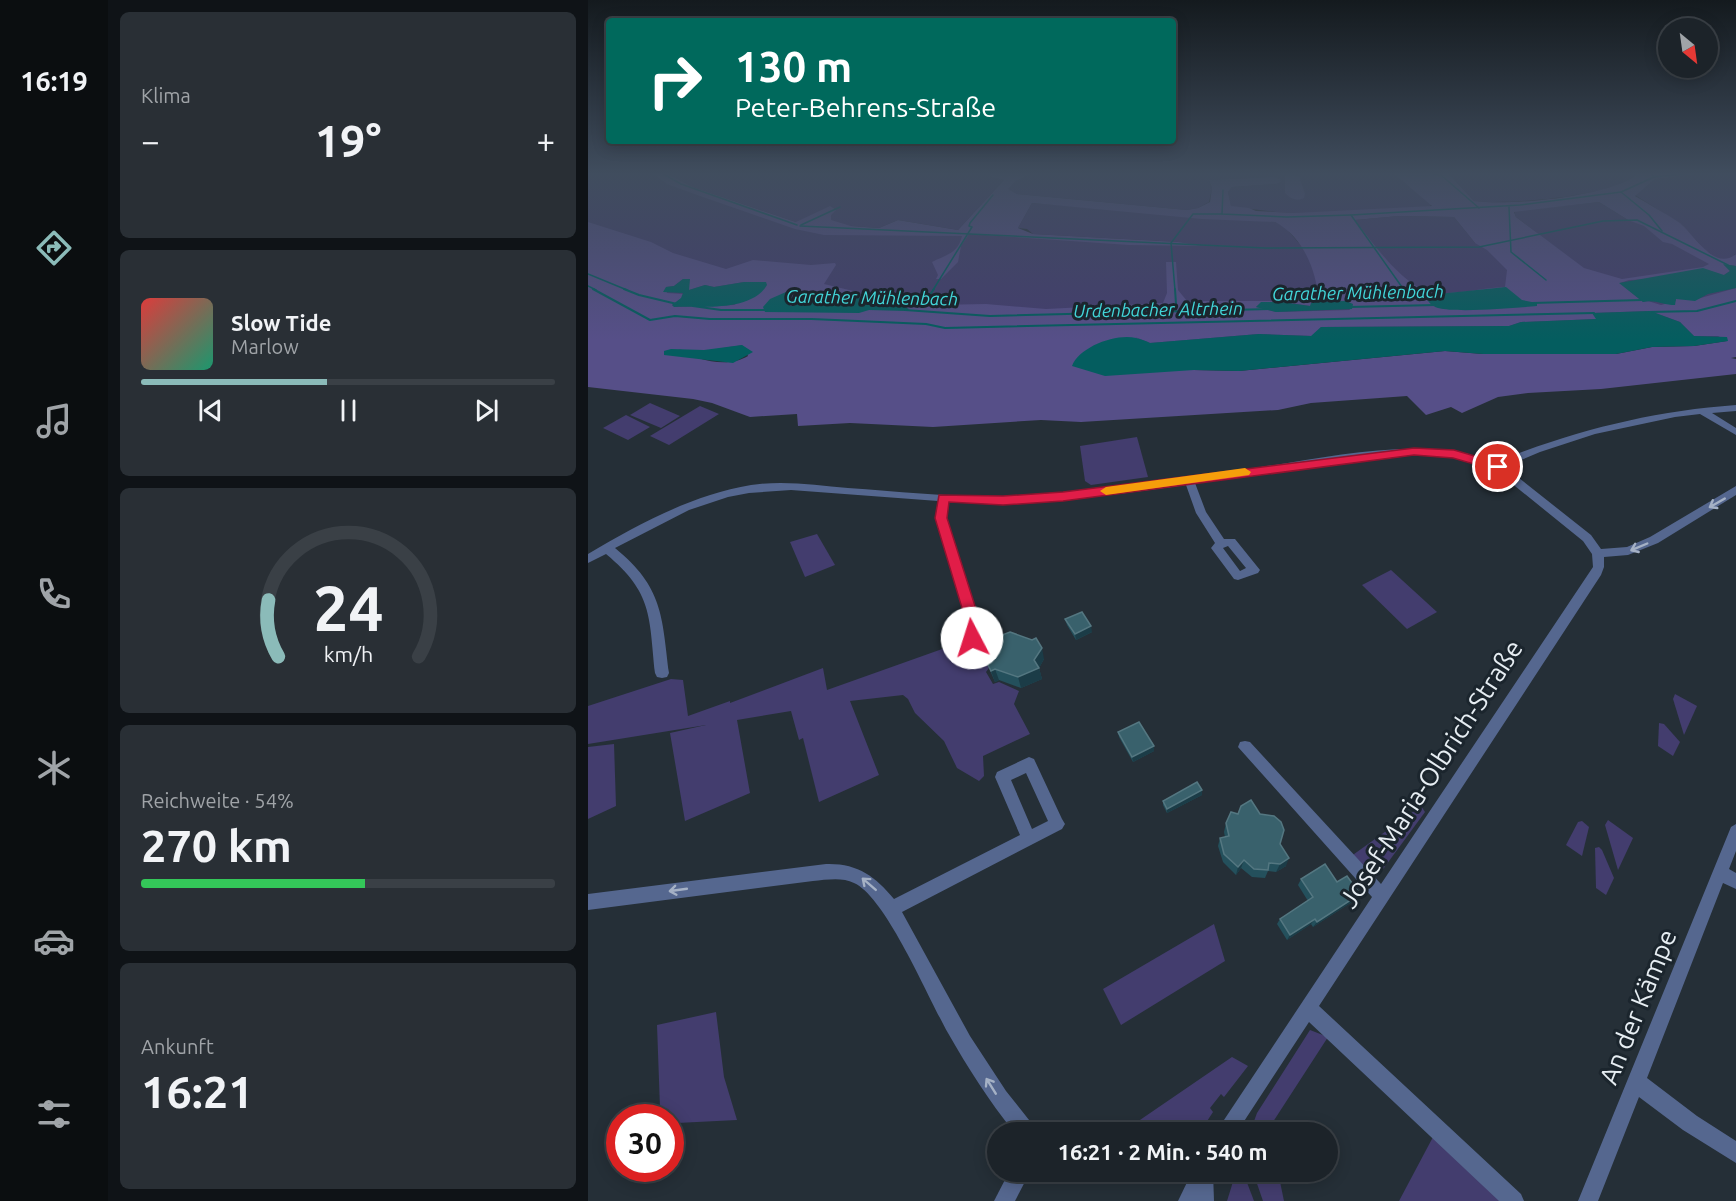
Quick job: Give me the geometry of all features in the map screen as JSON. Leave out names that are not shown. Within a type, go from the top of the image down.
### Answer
[{"type":"street","points":[[1498,467],[1507,461],[1572,435],[1636,419],[1701,410],[1736,408]]},
{"type":"street","points":[[1701,410],[1736,432]]},
{"type":"street","points":[[588,560],[639,528],[680,508],[714,496],[751,489],[801,487],[1003,501],[1414,451],[1454,454],[1498,467],[1587,538],[1598,553],[1628,552],[1654,540],[1736,490]]},
{"type":"street","points":[[1189,480],[1201,513],[1221,543]]},
{"type":"street","points":[[944,498],[941,518],[975,628],[972,638]]},
{"type":"street","points":[[608,548],[629,564],[646,585],[652,604],[662,674]]},
{"type":"street","name":"Josef-Maria-Olbrich-Straße","points":[[1233,1122],[1597,572],[1600,560],[1598,553]]},
{"type":"street","points":[[1245,747],[1382,896]]},
{"type":"street","points":[[891,909],[1029,839],[1057,824],[1029,764],[1002,777],[1029,839]]},
{"type":"street","name":"An der Kämpe","points":[[1588,1201],[1637,1083],[1728,877],[1736,831]]},
{"type":"street","points":[[588,902],[836,871],[864,879],[891,909],[975,1060],[998,1098],[1018,1122]]},
{"type":"street","points":[[1309,1009],[1514,1201]]},
{"type":"street","points":[[1637,1083],[1690,1123],[1736,1153]]},
{"type":"street","points":[[1004,1201],[1014,1182]]},
{"type":"street","points":[[1188,1201],[1198,1182]]},
{"type":"street","points":[[1203,1182],[1204,1201]]},
{"type":"shaded area","points":[[588,228],[865,228],[1178,242],[1033,234],[1027,229],[1018,228],[1286,228],[1303,248],[1374,247],[1361,228],[1463,228],[1475,243],[1537,233],[1530,228],[1654,228],[1713,255],[1706,251],[1685,228],[1736,228],[1736,254],[1734,255],[1736,266],[1731,264],[1736,288],[1736,341],[588,356]]},
{"type":"shaded area","points":[[588,228],[607,228],[651,242],[673,253],[726,269],[753,260],[811,265],[835,263],[836,265],[824,284],[870,295],[930,299],[934,305],[986,304],[1046,309],[1163,303],[1167,293],[1166,262],[1176,262],[1178,290],[1187,301],[1319,301],[1311,266],[1293,236],[1285,228],[1361,228],[1391,264],[1413,284],[1425,290],[1444,293],[1505,287],[1507,270],[1487,250],[1475,243],[1463,228],[1531,228],[1584,268],[1622,279],[1703,267],[1709,264],[1672,244],[1663,242],[1646,228],[1685,228],[1712,255],[1728,258],[1736,254],[1736,266],[1724,265],[1730,271],[1724,275],[1629,280],[1620,283],[1643,302],[1648,301],[1661,305],[1676,301],[1676,299],[1697,299],[1736,288],[1736,357],[1731,358],[1736,359],[1736,374],[1601,389],[1498,397],[1462,413],[1451,407],[1426,415],[1407,396],[1311,403],[1278,410],[1081,422],[1041,420],[933,427],[850,423],[798,426],[797,414],[750,417],[712,403],[693,399],[588,387]],"holes":[[[683,279],[689,290],[705,285],[714,287],[744,282],[766,282],[734,305],[675,307],[672,305],[682,298],[683,294],[667,293],[666,287],[674,286]],[[1346,301],[1350,310],[1276,312],[1256,307],[1262,302],[1310,306],[1315,302]],[[1650,311],[1680,322],[1694,336],[1718,336],[1727,341],[1694,346],[1652,347],[1616,354],[1483,354],[1445,351],[1239,371],[1194,370],[1135,337],[1150,343],[1259,334],[1312,336],[1321,327],[1509,326],[1521,322],[1597,319],[1593,313]],[[742,345],[748,356],[731,362],[704,360],[678,349],[702,351]]]},
{"type":"shaded area","points":[[792,228],[946,228],[958,230],[960,228],[1018,228],[1033,234],[1178,242],[1201,246],[1129,245],[969,234],[961,246],[958,262],[941,279],[936,279],[938,275],[932,262],[954,250],[962,236],[824,235]]},
{"type":"shaded area","points":[[650,403],[680,416],[661,428],[630,415]]},
{"type":"shaded area","points":[[700,406],[719,414],[669,445],[650,436]]},
{"type":"shaded area","points":[[626,415],[650,427],[628,440],[603,428]]},
{"type":"shaded area","points":[[1137,437],[1148,477],[1091,485],[1085,481],[1080,446]]},
{"type":"shaded area","points":[[817,534],[835,565],[805,577],[790,542]]},
{"type":"shaded area","points":[[1391,570],[1437,612],[1407,629],[1362,585]]},
{"type":"shaded area","points":[[1007,635],[1000,653],[986,672],[993,684],[999,682],[1019,691],[1014,704],[1030,734],[983,756],[984,776],[979,781],[957,768],[944,741],[915,713],[908,699],[903,695],[850,701],[879,775],[819,802],[803,738],[799,740],[791,711],[737,720],[750,793],[685,821],[670,733],[706,725],[588,744],[588,706],[671,679],[683,680],[688,716],[730,701],[730,703],[823,668],[827,690],[945,648],[947,652],[963,646],[965,651]]},
{"type":"shaded area","points":[[1675,694],[1697,706],[1684,735],[1673,699]]},
{"type":"shaded area","points":[[1659,723],[1664,724],[1680,742],[1673,756],[1658,746]]},
{"type":"shaded area","points":[[614,744],[616,806],[588,819],[588,747]]},
{"type":"shaded area","points":[[1421,806],[1425,812],[1378,876],[1372,878],[1350,857]]},
{"type":"shaded area","points":[[1608,820],[1633,838],[1618,870],[1605,825]]},
{"type":"shaded area","points":[[1582,821],[1589,827],[1582,856],[1566,845],[1578,822]]},
{"type":"shaded area","points":[[1599,847],[1614,878],[1606,895],[1596,888],[1595,848]]},
{"type":"shaded area","points":[[1214,924],[1225,961],[1121,1025],[1103,989]]},
{"type":"shaded area","points":[[716,1012],[724,1077],[737,1120],[684,1123],[684,1104],[660,1104],[657,1025]]},
{"type":"shaded area","points":[[1310,1030],[1328,1037],[1273,1122],[1254,1122],[1257,1113]]},
{"type":"shaded area","points":[[1232,1057],[1248,1066],[1224,1097],[1221,1094],[1210,1108],[1213,1112],[1206,1122],[1137,1122]]},
{"type":"shaded area","points":[[1433,1137],[1500,1201],[1399,1201]]},
{"type":"shaded area","points":[[1233,1182],[1247,1182],[1254,1201],[1227,1201]]},
{"type":"shaded area","points":[[1256,1182],[1280,1182],[1284,1201],[1263,1201]]},
{"type":"water","points":[[1723,264],[1736,266],[1736,288],[1708,294],[1695,301],[1676,299],[1675,305],[1643,302],[1619,283],[1703,268],[1724,275],[1730,271]]},
{"type":"water","points":[[683,279],[690,279],[689,290],[705,285],[714,287],[744,282],[766,282],[767,285],[760,294],[738,304],[674,307],[672,305],[681,298],[683,293],[663,292],[666,287],[674,286]]},
{"type":"water","points":[[1506,287],[1522,300],[1537,303],[1537,306],[1459,310],[1438,308],[1427,299],[1438,294]]},
{"type":"water","points":[[786,292],[792,292],[790,306],[793,306],[796,301],[793,300],[799,296],[813,293],[848,298],[872,297],[872,301],[877,303],[897,303],[909,309],[907,311],[869,310],[859,313],[765,312],[763,307],[770,299]]},
{"type":"water","points":[[1346,301],[1353,304],[1352,309],[1276,312],[1256,307],[1261,302],[1310,306],[1315,302]]},
{"type":"water","points":[[1650,311],[1680,322],[1694,336],[1727,337],[1728,341],[1694,346],[1652,347],[1616,354],[1483,354],[1445,351],[1239,371],[1194,370],[1105,376],[1072,366],[1076,359],[1090,347],[1109,340],[1128,337],[1150,343],[1259,334],[1311,336],[1321,327],[1509,326],[1521,322],[1596,319],[1592,313]]},
{"type":"water","points":[[742,345],[753,352],[733,363],[664,355],[664,351],[671,349],[704,350]]},
{"type":"building","points":[[1082,612],[1091,626],[1075,634],[1065,619]]},
{"type":"building","points":[[1010,632],[1032,640],[1036,638],[1042,648],[1034,660],[1039,668],[1018,677],[995,669],[991,671],[986,661],[999,641],[997,637]]},
{"type":"building","points":[[1139,722],[1154,746],[1132,757],[1118,732]]},
{"type":"building","points":[[1197,782],[1202,790],[1167,809],[1163,801]]},
{"type":"building","points":[[1251,800],[1260,814],[1274,816],[1281,822],[1284,830],[1280,844],[1289,858],[1280,864],[1269,863],[1268,870],[1254,869],[1244,860],[1238,867],[1224,854],[1220,838],[1229,836],[1226,823],[1231,812],[1238,814],[1241,806]]},
{"type":"building","points":[[1325,864],[1337,882],[1347,876],[1360,894],[1317,922],[1315,919],[1290,935],[1280,919],[1313,897],[1301,879]]},
{"type":"waterway","points":[[843,228],[968,234]]},
{"type":"waterway","points":[[968,234],[971,228]]},
{"type":"waterway","points":[[1171,244],[1182,228]]},
{"type":"waterway","points":[[1360,228],[1374,247]]},
{"type":"waterway","points":[[1510,228],[1510,240]]},
{"type":"waterway","points":[[1510,240],[1569,228]]},
{"type":"waterway","points":[[1653,228],[1728,265]]},
{"type":"waterway","points":[[933,290],[968,234]]},
{"type":"waterway","points":[[968,234],[1171,244]]},
{"type":"waterway","points":[[1374,247],[1479,247],[1510,240]]},
{"type":"waterway","points":[[1510,240],[1511,252],[1546,280]]},
{"type":"waterway","points":[[1171,244],[1265,248],[1374,247]]},
{"type":"waterway","points":[[1171,244],[1175,290]]},
{"type":"waterway","points":[[1374,247],[1404,290]]},
{"type":"waterway","name":"Garather Mühlenbach","points":[[588,274],[627,290]]},
{"type":"waterway","name":"Urdenbacher Altrhein","points":[[588,286],[596,290]]},
{"type":"waterway","name":"Urdenbacher Altrhein","points":[[593,289],[650,320],[675,316],[710,319],[812,319],[926,324],[945,328],[1594,313]]},
{"type":"waterway","name":"Garather Mühlenbach","points":[[624,289],[677,304]]},
{"type":"waterway","points":[[929,296],[934,289]]},
{"type":"waterway","points":[[1175,289],[1176,304]]},
{"type":"waterway","name":"Garather Mühlenbach","points":[[1532,303],[1642,300]]},
{"type":"waterway","name":"Urdenbacher Altrhein","points":[[1649,312],[1697,311],[1736,301]]},
{"type":"waterway","name":"Garather Mühlenbach","points":[[1349,307],[1435,305]]},
{"type":"waterway","name":"Garather Mühlenbach","points":[[693,306],[721,310],[767,310]]},
{"type":"waterway","name":"Garather Mühlenbach","points":[[905,310],[990,316],[1270,309]]},
{"type":"slow traffic","points":[[1106,491],[1245,472]]},
{"type":"route","points":[[972,638],[975,628],[941,518],[944,498],[1003,501],[1063,496],[1414,451],[1454,454],[1498,467]]}]
